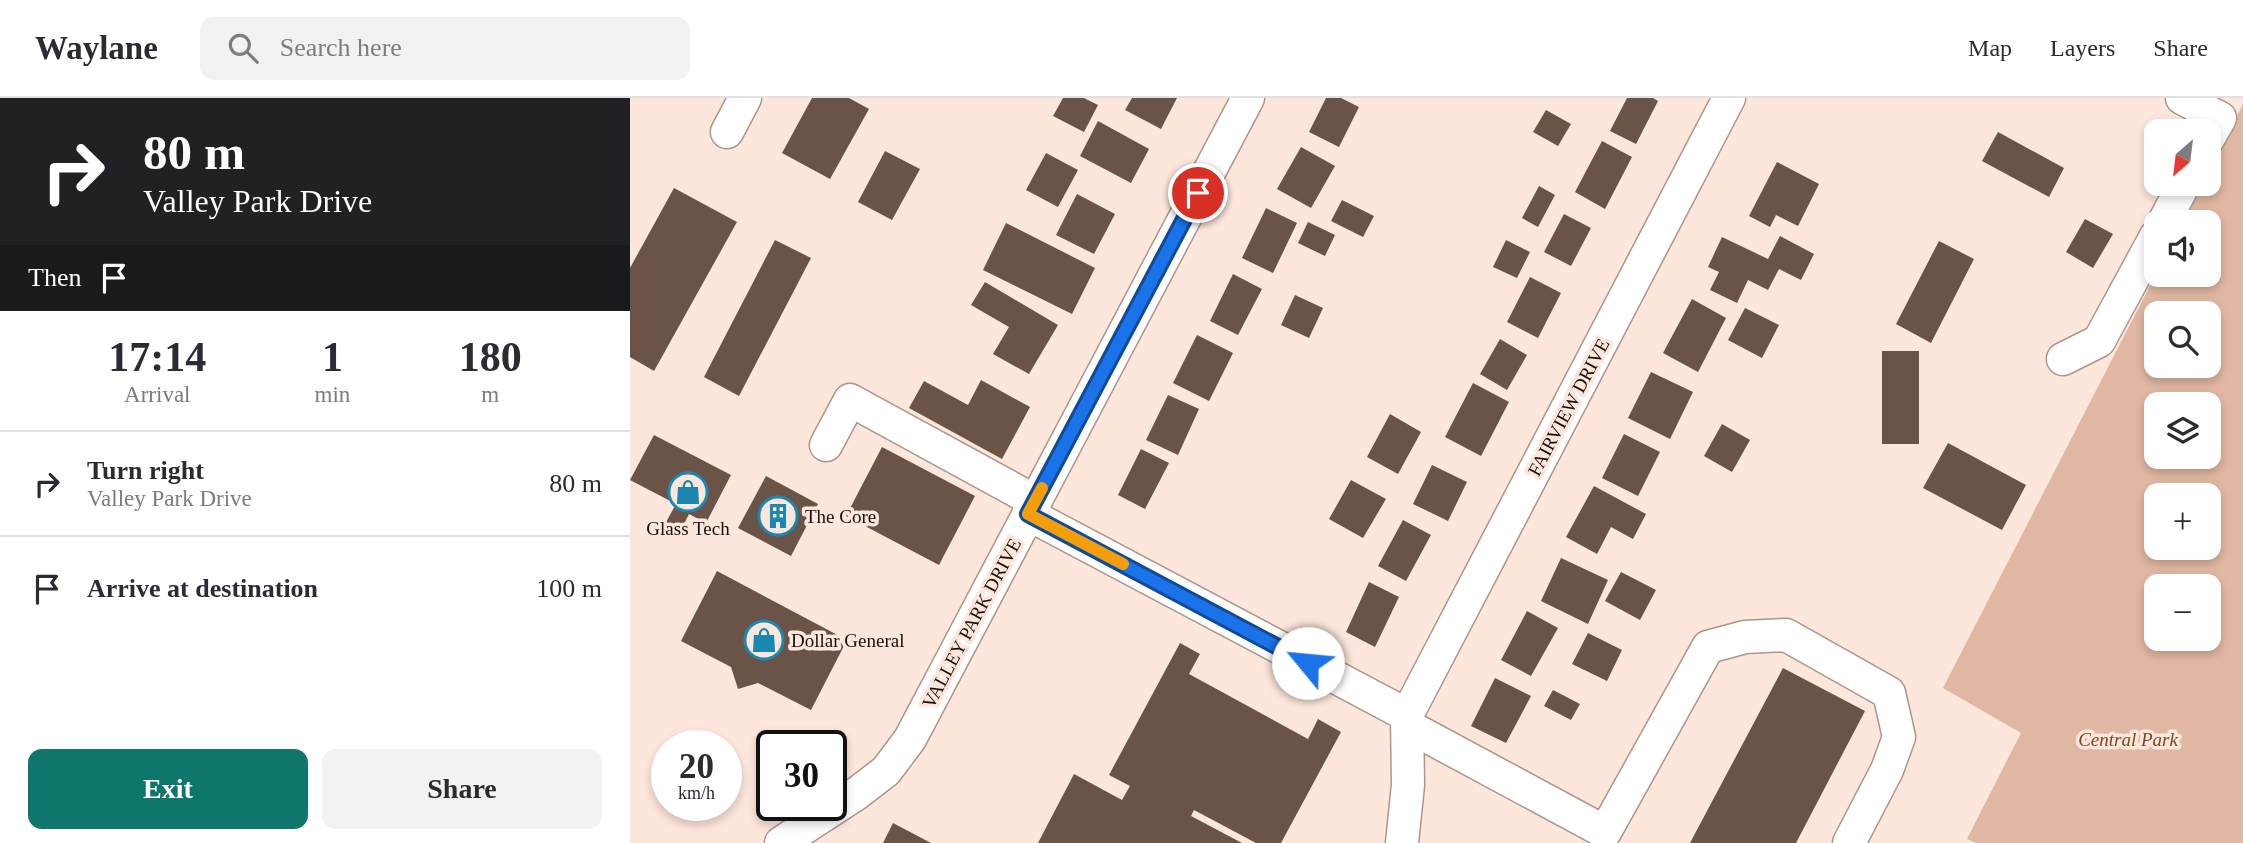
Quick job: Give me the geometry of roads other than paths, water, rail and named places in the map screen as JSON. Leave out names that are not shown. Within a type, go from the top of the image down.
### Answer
[{"type":"street","points":[[727,132],[745,98]]},
{"type":"street","name":"VALLEY PARK DRIVE","points":[[780,843],[856,794],[886,771],[910,740],[1248,98]]},
{"type":"street","name":"FAIRVIEW DRIVE","points":[[1407,721],[1729,98]]},
{"type":"street","points":[[2182,98],[2204,119]]},
{"type":"street","points":[[2063,359],[2099,341],[2144,258]]},
{"type":"street","points":[[826,445],[850,400],[1407,721],[1594,837],[1707,647],[1745,637],[1786,635],[1889,693],[1899,737],[1887,770],[1849,843]]},
{"type":"street","points":[[1402,843],[1408,785],[1407,721]]},
{"type":"place","name":"Glass Tech","points":[[688,492]]},
{"type":"place","name":"The Core","points":[[778,516]]},
{"type":"place","name":"Dollar General","points":[[764,640]]},
{"type":"park label","name":"Central Park","points":[[2128,739]]}]
